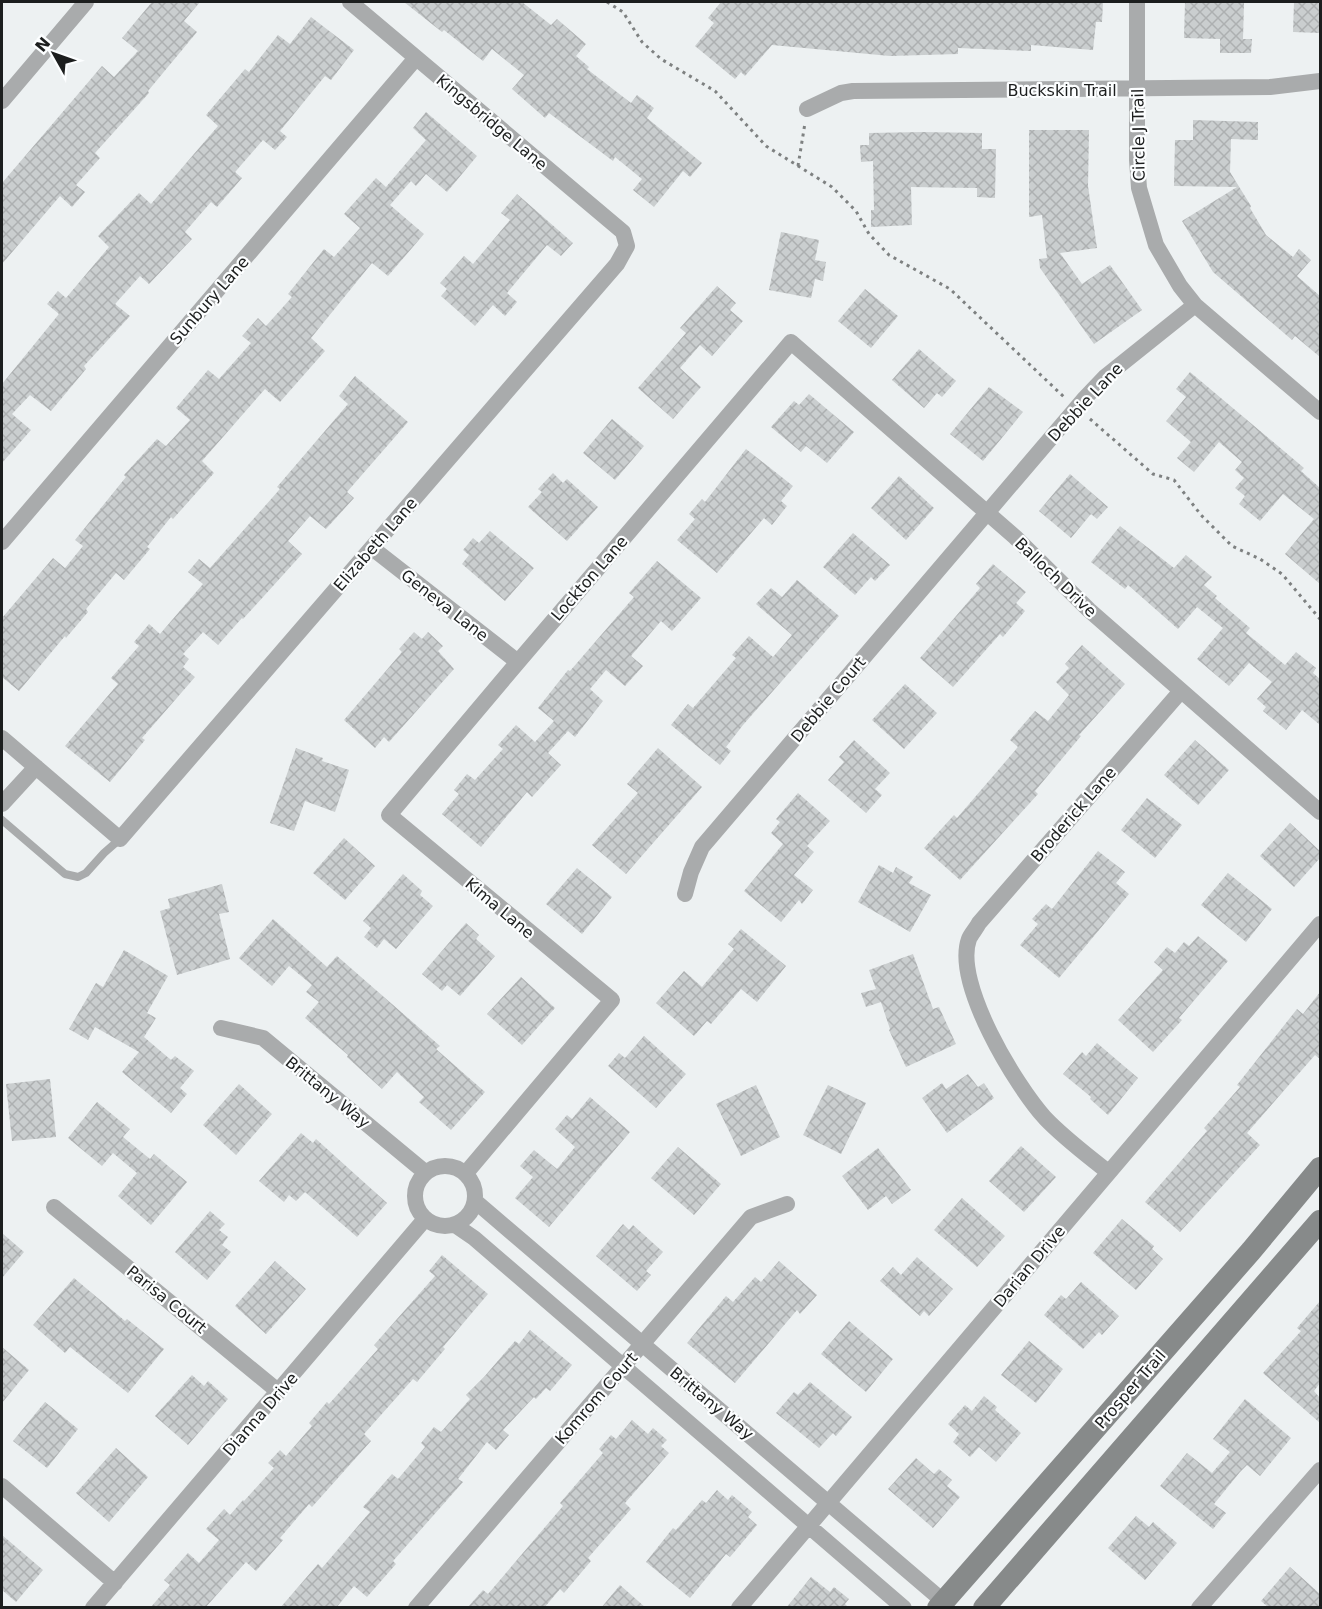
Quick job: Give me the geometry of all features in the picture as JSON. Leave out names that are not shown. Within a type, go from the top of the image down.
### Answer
[{"type":"main road","name":"Prosper Trail","points":[[942,1605],[1243,1260],[1320,1168]]},
{"type":"main road","name":"Prosper Trail","points":[[984,1608],[1320,1221]]},
{"type":"street","points":[[2,100],[86,2]]},
{"type":"street","name":"Kingsbridge Lane","points":[[350,2],[623,232],[627,246]]},
{"type":"street","name":"Circle J Trail","points":[[1137,2],[1139,188],[1156,245],[1167,266],[1195,305],[1320,412]]},
{"type":"street","name":"Sunbury Lane","points":[[2,542],[416,58]]},
{"type":"street","name":"Buckskin Trail","points":[[807,109],[841,93],[853,91],[1137,90],[1270,87],[1320,81]]},
{"type":"street","name":"Elizabeth Lane","points":[[120,839],[616,264],[627,246]]},
{"type":"street","name":"Debbie Lane","points":[[987,513],[1105,377],[1195,305]]},
{"type":"street","name":"Balloch Drive","points":[[791,342],[1015,537],[1089,610],[1320,812]]},
{"type":"street","name":"Lockton Lane","points":[[389,816],[791,342]]},
{"type":"street","name":"Debbie Court","points":[[685,894],[702,847],[987,513]]},
{"type":"street","name":"Geneva Lane","points":[[372,548],[518,662]]},
{"type":"street","name":"Broderick Lane","points":[[1108,1172],[1045,1118],[1009,1069],[981,1014],[972,986],[967,964],[969,940],[978,924],[1181,691]]},
{"type":"street","points":[[2,738],[120,839]]},
{"type":"street","points":[[2,804],[36,767]]},
{"type":"street","name":"Kima Lane","points":[[389,816],[612,1000],[466,1173]]},
{"type":"street","name":"Darian Drive","points":[[739,1608],[1320,924]]},
{"type":"street","name":"Brittany Way","points":[[220,1028],[263,1038],[426,1173]]},
{"type":"street","points":[[446,1166],[466,1173],[476,1192],[471,1212],[465,1220],[455,1226],[445,1227],[434,1225],[425,1219],[415,1201],[416,1190],[426,1173],[446,1166]]},
{"type":"street","name":"Brittany Way","points":[[475,1201],[828,1503],[942,1605]]},
{"type":"street","name":"Komrom Court","points":[[416,1608],[751,1217],[787,1204]]},
{"type":"street","name":"Parisa Court","points":[[54,1207],[279,1392]]},
{"type":"street","name":"Dianna Drive","points":[[93,1608],[425,1219]]},
{"type":"street","name":"Brittany Way","points":[[455,1226],[474,1238],[904,1608]]},
{"type":"street","points":[[1199,1608],[1320,1470]]},
{"type":"street","points":[[2,1486],[115,1583]]},
{"type":"lane","points":[[2,819],[65,874],[72,877],[78,878],[86,873],[120,839]]},
{"type":"path","points":[[607,2],[623,12],[642,42],[661,59],[715,91],[766,146],[831,187],[856,211],[869,234],[889,255],[950,288],[1076,408],[1153,474],[1174,480],[1201,515],[1232,546],[1260,559],[1282,574],[1320,619]]},
{"type":"path","points":[[798,166],[807,109]]},
{"type":"building","points":[[152,2],[200,2],[184,21],[197,32],[148,91],[149,93],[95,153],[100,158],[76,185],[85,192],[72,207],[60,196],[2,264],[2,183],[102,66],[114,77],[138,51],[122,38]]},
{"type":"building","points":[[404,2],[522,2],[551,25],[557,19],[586,44],[576,56],[589,67],[587,69],[631,103],[637,95],[654,108],[647,118],[702,163],[690,177],[683,171],[654,207],[633,190],[642,179],[615,157],[613,161],[549,113],[545,118],[512,89],[524,75],[492,49],[483,61]]},
{"type":"building","points":[[721,2],[1103,2],[1102,22],[1096,22],[1093,50],[1031,45],[1031,51],[958,48],[958,54],[890,56],[772,45],[745,76],[741,72],[735,79],[695,46],[714,23],[708,18]]},
{"type":"building","points":[[1185,2],[1244,3],[1243,39],[1252,39],[1251,53],[1220,53],[1220,39],[1184,38]]},
{"type":"building","points":[[1294,2],[1320,2],[1320,33],[1293,32]]},
{"type":"building","points":[[311,17],[354,50],[331,80],[325,76],[280,131],[287,137],[275,150],[263,140],[235,172],[242,178],[217,207],[211,202],[185,232],[192,239],[149,284],[140,276],[115,304],[130,316],[84,366],[86,369],[51,411],[30,395],[12,414],[31,430],[2,463],[2,384],[59,314],[47,304],[58,291],[66,298],[109,247],[98,236],[139,193],[151,204],[218,126],[206,115],[245,69],[249,72],[278,35],[290,44]]},
{"type":"building","points":[[426,112],[477,156],[447,192],[426,174],[416,186],[411,181],[390,205],[424,234],[388,276],[372,263],[311,338],[325,351],[280,402],[265,389],[202,461],[214,473],[173,519],[171,517],[147,547],[150,549],[124,580],[116,573],[86,609],[88,612],[19,691],[2,677],[2,618],[53,558],[65,568],[83,546],[75,540],[126,477],[124,475],[157,439],[166,446],[190,420],[176,408],[208,370],[219,379],[251,343],[242,336],[258,318],[266,326],[292,297],[288,294],[324,249],[334,257],[360,228],[344,214],[376,178],[386,187],[426,140],[413,128]]},
{"type":"building","points":[[1193,120],[1258,122],[1258,140],[1231,139],[1230,172],[1266,235],[1293,257],[1299,249],[1311,260],[1297,276],[1320,296],[1320,357],[1295,336],[1292,340],[1213,272],[1182,221],[1237,187],[1174,186],[1175,140],[1193,140]]},
{"type":"building","points":[[1029,130],[1089,130],[1088,186],[1097,248],[1060,253],[1082,284],[1110,265],[1142,310],[1094,344],[1040,268],[1039,259],[1047,258],[1042,215],[1029,217]]},
{"type":"building","points":[[869,133],[982,133],[982,149],[996,149],[995,198],[977,197],[977,188],[911,187],[912,225],[871,227],[871,210],[874,210],[873,161],[861,162],[860,145],[869,145]]},
{"type":"building","points":[[517,194],[573,243],[561,256],[547,245],[507,293],[517,302],[505,316],[493,305],[475,326],[441,296],[447,289],[440,283],[464,256],[473,264],[510,220],[501,213]]},
{"type":"building","points":[[781,232],[819,240],[815,260],[826,262],[823,281],[815,279],[811,298],[769,290]]},
{"type":"building","points":[[717,286],[736,303],[730,310],[743,321],[712,356],[700,345],[680,368],[701,387],[673,419],[638,388],[686,333],[680,328]]},
{"type":"building","points":[[865,289],[898,316],[871,348],[838,321]]},
{"type":"building","points":[[919,349],[956,381],[942,397],[937,393],[924,408],[892,380]]},
{"type":"building","points":[[1190,372],[1304,468],[1301,471],[1320,488],[1320,584],[1285,554],[1314,519],[1283,494],[1260,521],[1239,504],[1245,496],[1235,488],[1244,478],[1235,470],[1242,462],[1219,442],[1194,472],[1177,458],[1191,442],[1166,421],[1186,397],[1176,389]]},
{"type":"building","points":[[355,376],[408,422],[347,492],[354,498],[326,529],[310,516],[288,541],[302,554],[218,645],[203,632],[183,654],[189,659],[183,667],[195,677],[142,738],[145,740],[110,782],[65,746],[118,684],[111,678],[139,646],[134,642],[149,624],[160,634],[203,584],[188,572],[199,559],[210,568],[280,489],[277,487],[348,404],[339,396]]},
{"type":"building","points":[[989,387],[1023,412],[983,461],[950,434]]},
{"type":"building","points":[[809,394],[854,432],[827,463],[806,446],[801,452],[771,427],[794,401],[799,405]]},
{"type":"building","points":[[612,419],[644,446],[615,480],[583,453]]},
{"type":"building","points":[[746,449],[793,486],[781,501],[787,506],[772,525],[764,518],[717,573],[677,540],[695,519],[689,514],[702,499],[705,502]]},
{"type":"building","points":[[553,473],[563,483],[567,479],[598,507],[567,541],[528,507],[542,492],[538,489]]},
{"type":"building","points":[[1070,474],[1108,507],[1097,519],[1091,514],[1071,538],[1039,511]]},
{"type":"building","points":[[899,476],[934,508],[906,540],[871,508]]},
{"type":"building","points":[[1120,526],[1174,568],[1186,555],[1212,577],[1204,585],[1217,596],[1215,598],[1250,628],[1246,633],[1285,665],[1296,652],[1316,668],[1313,673],[1320,679],[1320,725],[1302,710],[1286,730],[1263,711],[1266,707],[1257,699],[1272,682],[1249,663],[1229,686],[1197,659],[1223,628],[1197,607],[1178,629],[1128,585],[1125,589],[1091,562]]},
{"type":"building","points":[[490,531],[534,568],[505,601],[462,564],[469,555],[463,550],[473,538],[479,543]]},
{"type":"building","points":[[853,533],[890,565],[875,581],[871,577],[855,595],[823,567]]},
{"type":"building","points":[[657,561],[701,598],[672,631],[661,621],[631,656],[643,666],[625,686],[606,670],[590,689],[603,701],[575,737],[568,731],[548,753],[561,765],[532,797],[527,792],[481,847],[442,814],[459,794],[454,790],[467,774],[475,780],[503,749],[498,745],[516,725],[535,742],[554,721],[538,708],[568,670],[570,671],[634,597],[629,593]]},
{"type":"building","points":[[993,564],[1026,592],[1016,603],[1025,611],[1003,637],[1000,634],[953,687],[920,658],[980,588],[976,584]]},
{"type":"building","points":[[797,580],[839,616],[743,725],[726,747],[731,751],[720,765],[671,725],[688,704],[693,708],[736,658],[732,655],[749,636],[773,657],[792,635],[756,604],[771,588],[782,597]]},
{"type":"building","points":[[414,632],[422,639],[428,632],[443,646],[438,651],[454,669],[389,742],[384,737],[375,748],[344,720],[402,652],[399,649]]},
{"type":"building","points":[[1082,645],[1125,684],[1079,735],[1081,736],[1035,791],[1038,794],[960,880],[924,848],[954,815],[957,818],[1018,747],[1010,740],[1035,711],[1048,721],[1069,695],[1056,682],[1069,668],[1065,664]]},
{"type":"building","points":[[905,684],[937,713],[904,749],[872,720]]},
{"type":"building","points":[[854,740],[890,773],[875,789],[882,795],[866,813],[828,780],[844,762],[839,757]]},
{"type":"building","points":[[1195,740],[1229,770],[1198,805],[1164,775]]},
{"type":"building","points":[[296,748],[323,758],[322,761],[349,770],[335,812],[305,801],[294,831],[270,823]]},
{"type":"building","points":[[658,748],[702,787],[626,874],[592,845],[638,793],[627,784]]},
{"type":"building","points":[[798,793],[830,821],[807,846],[814,852],[794,875],[813,890],[802,904],[799,900],[781,922],[744,891],[783,844],[771,833],[780,822],[776,819]]},
{"type":"building","points":[[1147,798],[1182,825],[1155,858],[1121,830]]},
{"type":"building","points":[[1290,823],[1320,851],[1320,858],[1294,887],[1260,856]]},
{"type":"building","points":[[344,838],[375,866],[345,900],[313,873]]},
{"type":"building","points":[[1098,851],[1125,872],[1116,883],[1129,894],[1059,978],[1020,945],[1038,924],[1032,919],[1046,904],[1052,909]]},
{"type":"building","points":[[879,865],[893,873],[896,867],[913,877],[909,883],[931,895],[910,932],[858,902]]},
{"type":"building","points":[[577,868],[612,897],[582,934],[546,904]]},
{"type":"building","points":[[1228,873],[1272,909],[1246,942],[1201,905]]},
{"type":"building","points":[[403,874],[422,891],[420,895],[433,906],[396,949],[384,939],[377,948],[364,937],[371,928],[363,921]]},
{"type":"building","points":[[222,884],[229,912],[219,914],[230,959],[177,975],[160,911],[170,908],[168,899]]},
{"type":"building","points":[[273,919],[327,967],[337,956],[440,1046],[436,1049],[485,1092],[451,1130],[419,1102],[424,1097],[397,1072],[382,1089],[347,1057],[348,1055],[305,1018],[319,1002],[306,992],[312,985],[289,966],[272,986],[239,958]]},
{"type":"building","points":[[466,923],[479,935],[476,939],[495,956],[460,996],[447,985],[442,991],[422,974]]},
{"type":"building","points":[[741,929],[786,966],[757,1002],[741,989],[711,1024],[707,1021],[694,1036],[656,1003],[684,971],[702,987],[734,949],[728,944]]},
{"type":"building","points":[[1198,936],[1228,961],[1179,1018],[1182,1020],[1153,1052],[1118,1020],[1163,970],[1154,962],[1167,947],[1175,953],[1184,942],[1189,946]]},
{"type":"building","points":[[124,950],[168,976],[147,1013],[156,1018],[144,1037],[171,1060],[175,1056],[194,1071],[180,1088],[187,1094],[171,1113],[122,1072],[139,1052],[95,1027],[88,1040],[69,1029],[96,983],[103,987]]},
{"type":"building","points":[[913,954],[933,1009],[939,1007],[956,1044],[906,1067],[889,1030],[881,1002],[866,1007],[861,993],[876,989],[869,970]]},
{"type":"building","points":[[521,977],[555,1008],[522,1045],[487,1014]]},
{"type":"building","points":[[1320,992],[1320,1059],[1315,1055],[1247,1133],[1260,1145],[1180,1232],[1145,1202],[1207,1131],[1204,1128],[1240,1087],[1237,1085],[1297,1009],[1303,1014]]},
{"type":"building","points":[[644,1036],[686,1074],[656,1108],[608,1066],[619,1053],[625,1058]]},
{"type":"building","points":[[1097,1043],[1138,1078],[1108,1115],[1090,1099],[1091,1097],[1063,1074],[1082,1052],[1086,1056]]},
{"type":"building","points":[[968,1074],[978,1087],[984,1083],[994,1098],[947,1133],[922,1098],[942,1083],[946,1089]]},
{"type":"building","points":[[50,1079],[56,1137],[12,1141],[6,1084]]},
{"type":"building","points":[[239,1084],[272,1114],[236,1155],[203,1125]]},
{"type":"building","points":[[756,1085],[780,1137],[741,1156],[716,1104]]},
{"type":"building","points":[[828,1085],[866,1103],[841,1154],[803,1135]]},
{"type":"building","points":[[590,1097],[630,1132],[549,1227],[515,1198],[533,1177],[520,1166],[534,1150],[557,1169],[575,1147],[555,1129],[567,1115],[572,1119]]},
{"type":"building","points":[[97,1102],[130,1129],[123,1137],[150,1159],[154,1154],[187,1182],[151,1225],[118,1196],[137,1173],[113,1153],[102,1166],[68,1138]]},
{"type":"building","points":[[301,1133],[313,1143],[316,1139],[387,1203],[357,1237],[305,1192],[296,1201],[289,1195],[284,1202],[259,1181]]},
{"type":"building","points":[[1021,1146],[1056,1177],[1024,1212],[989,1181]]},
{"type":"building","points":[[678,1147],[721,1184],[694,1215],[651,1178]]},
{"type":"building","points":[[878,1148],[911,1190],[892,1204],[886,1196],[868,1210],[842,1176]]},
{"type":"building","points":[[962,1198],[1005,1236],[977,1267],[934,1230]]},
{"type":"building","points":[[210,1211],[225,1224],[219,1230],[228,1237],[222,1245],[231,1252],[207,1280],[175,1252]]},
{"type":"building","points":[[1122,1219],[1154,1246],[1152,1249],[1163,1259],[1136,1290],[1093,1253]]},
{"type":"building","points":[[623,1224],[629,1230],[633,1225],[663,1252],[646,1271],[651,1275],[637,1291],[596,1256]]},
{"type":"building","points":[[2,1233],[24,1252],[2,1278]]},
{"type":"building","points":[[442,1255],[488,1294],[417,1382],[413,1379],[364,1434],[371,1441],[312,1507],[309,1504],[280,1538],[283,1540],[256,1571],[246,1562],[205,1608],[150,1608],[170,1585],[164,1580],[188,1553],[199,1563],[219,1540],[206,1529],[224,1509],[230,1515],[244,1501],[274,1468],[268,1463],[280,1450],[286,1456],[312,1426],[309,1423],[327,1402],[329,1404],[378,1349],[374,1345],[435,1276],[429,1271]]},
{"type":"building","points":[[917,1257],[953,1289],[929,1316],[924,1311],[920,1316],[880,1281],[893,1267],[901,1275]]},
{"type":"building","points":[[275,1261],[306,1289],[266,1334],[235,1306]]},
{"type":"building","points":[[779,1261],[817,1295],[800,1314],[797,1310],[735,1383],[687,1343],[726,1296],[733,1302],[755,1277],[761,1282]]},
{"type":"building","points":[[74,1278],[125,1321],[127,1319],[164,1349],[128,1393],[70,1347],[65,1353],[33,1325]]},
{"type":"building","points":[[1081,1282],[1119,1316],[1102,1335],[1099,1332],[1083,1349],[1044,1315],[1061,1295],[1066,1299]]},
{"type":"building","points":[[1320,1301],[1320,1383],[1314,1391],[1320,1398],[1320,1423],[1263,1373],[1301,1331],[1297,1328]]},
{"type":"building","points":[[849,1321],[893,1359],[866,1392],[821,1354]]},
{"type":"building","points":[[530,1330],[572,1365],[550,1391],[546,1388],[536,1399],[534,1397],[503,1430],[509,1435],[496,1450],[487,1442],[458,1479],[463,1482],[393,1561],[396,1564],[367,1597],[354,1586],[336,1608],[280,1608],[318,1564],[322,1568],[370,1512],[363,1507],[392,1474],[398,1479],[425,1447],[421,1443],[434,1427],[441,1432],[470,1399],[466,1395],[515,1341],[519,1344]]},
{"type":"building","points":[[1029,1341],[1063,1369],[1036,1403],[1001,1375]]},
{"type":"building","points":[[2,1347],[29,1370],[2,1403]]},
{"type":"building","points":[[192,1375],[204,1386],[208,1381],[228,1399],[188,1445],[155,1416]]},
{"type":"building","points":[[810,1382],[852,1417],[836,1436],[833,1433],[819,1448],[776,1413],[794,1392],[798,1395]]},
{"type":"building","points":[[984,1396],[997,1407],[995,1410],[1021,1433],[996,1462],[979,1447],[970,1457],[953,1442],[959,1434],[948,1424],[965,1405],[972,1411]]},
{"type":"building","points":[[1245,1399],[1291,1438],[1260,1476],[1247,1465],[1240,1472],[1214,1504],[1226,1513],[1213,1529],[1160,1486],[1187,1453],[1212,1473],[1230,1452],[1213,1439]]},
{"type":"building","points":[[45,1402],[78,1429],[47,1468],[13,1441]]},
{"type":"building","points":[[632,1420],[648,1434],[653,1428],[667,1440],[661,1446],[669,1453],[625,1503],[631,1509],[588,1558],[591,1561],[564,1593],[560,1589],[544,1608],[467,1608],[483,1590],[488,1594],[563,1506],[560,1503],[603,1453],[599,1449],[611,1435],[616,1439]]},
{"type":"building","points":[[116,1448],[148,1477],[109,1522],[76,1493]]},
{"type":"building","points":[[916,1458],[934,1474],[939,1469],[952,1480],[947,1486],[960,1497],[933,1528],[888,1489]]},
{"type":"building","points":[[717,1490],[728,1500],[732,1495],[752,1512],[748,1517],[757,1525],[730,1557],[726,1554],[690,1598],[646,1562],[673,1528],[676,1530],[702,1500],[706,1503]]},
{"type":"building","points":[[1136,1516],[1149,1527],[1153,1522],[1177,1543],[1145,1580],[1108,1548]]},
{"type":"building","points":[[2,1535],[43,1570],[16,1602],[2,1590]]},
{"type":"building","points":[[1290,1567],[1320,1594],[1320,1608],[1269,1608],[1261,1601]]},
{"type":"building","points":[[811,1577],[830,1592],[834,1587],[849,1599],[845,1604],[849,1608],[786,1608]]},
{"type":"building","points":[[620,1585],[646,1608],[601,1608]]}]
